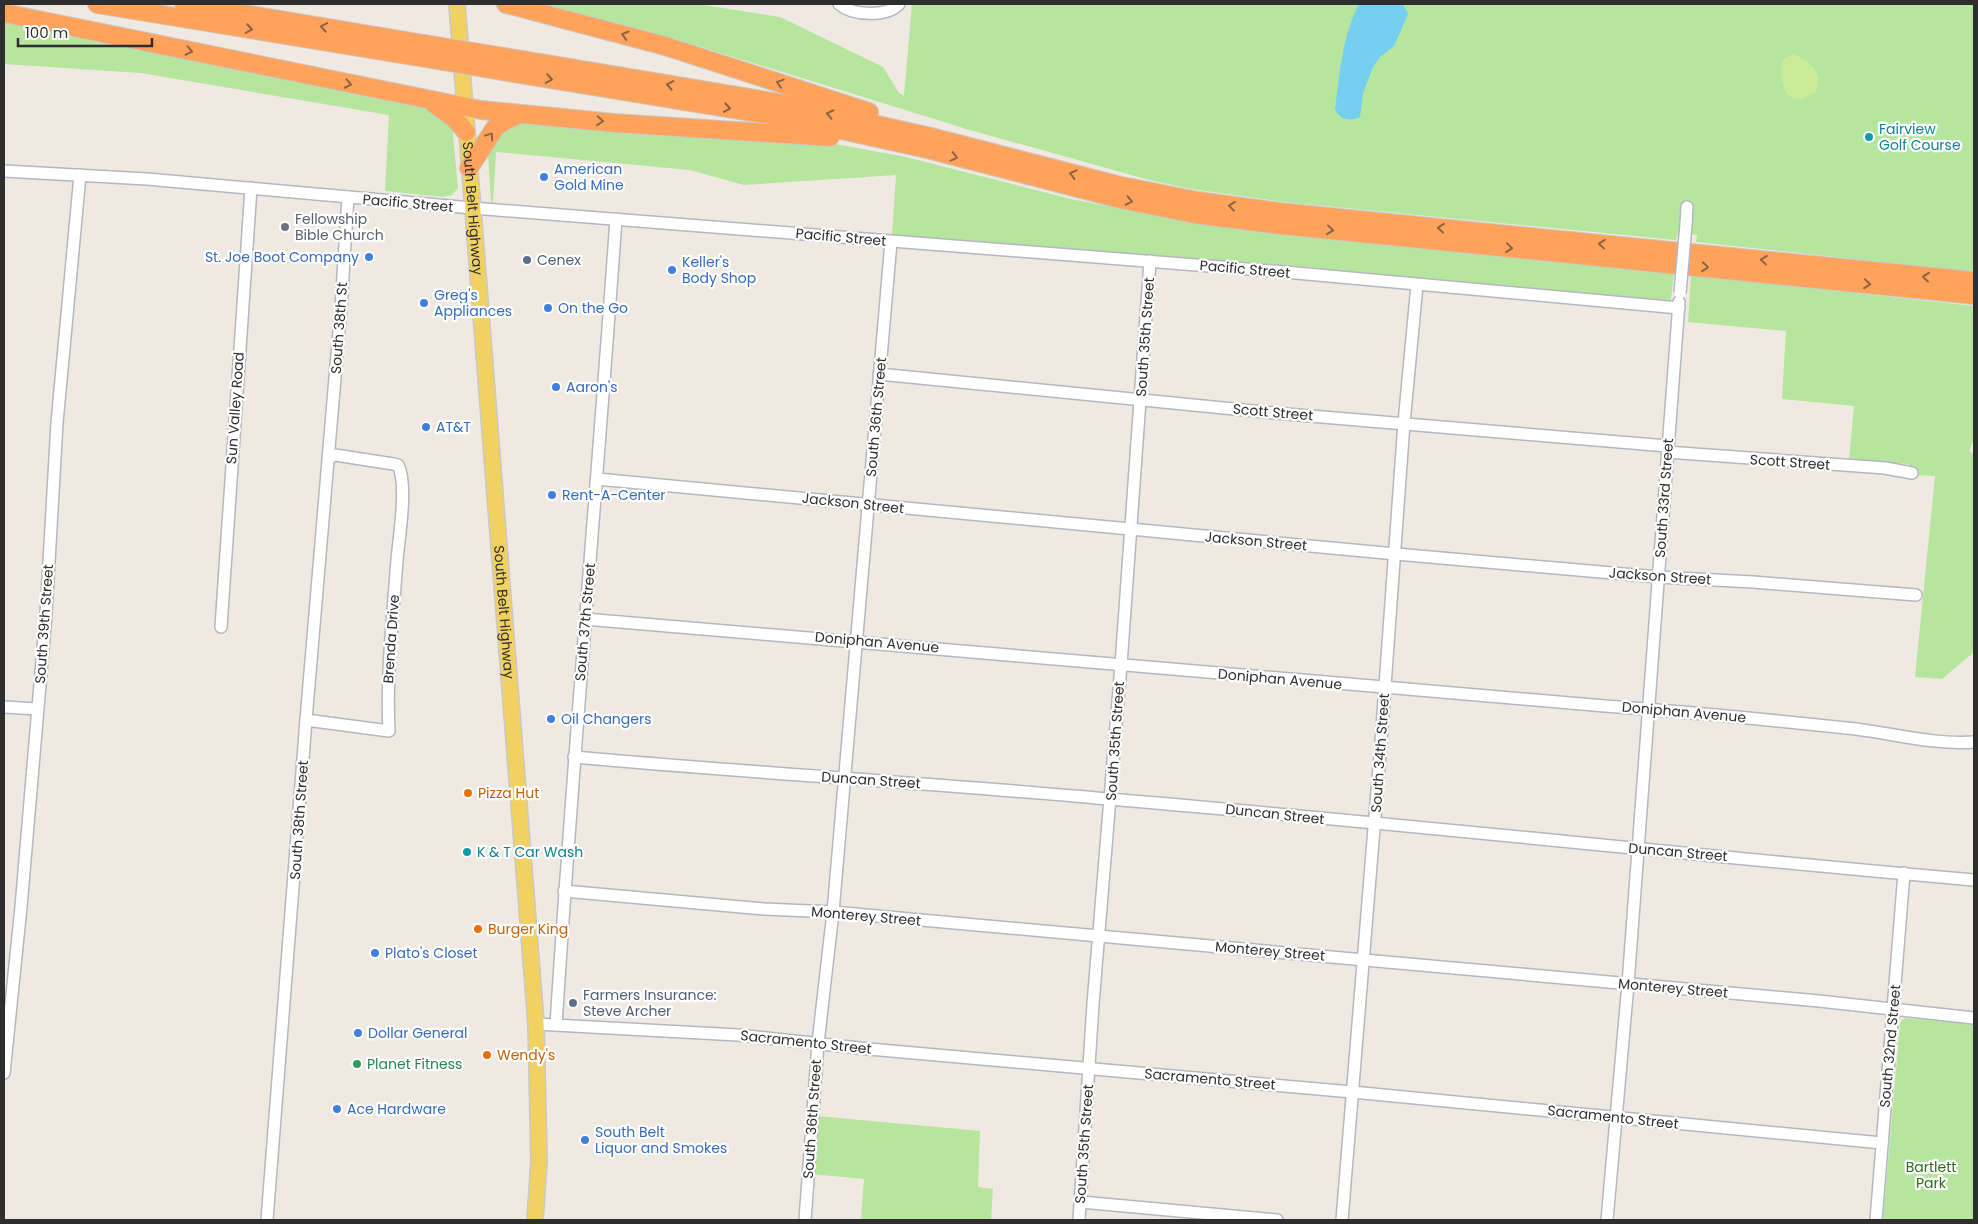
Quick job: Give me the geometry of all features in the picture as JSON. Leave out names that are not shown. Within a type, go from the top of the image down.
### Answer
[{"type":"highway","points":[[97,4],[425,51]]},
{"type":"highway","points":[[184,4],[782,117],[926,149],[1120,199],[1224,218],[1974,295]]},
{"type":"highway","points":[[506,4],[665,46],[932,130],[975,149]]},
{"type":"highway","points":[[4,13],[465,107],[615,123],[815,135],[926,149]]},
{"type":"highway","points":[[500,64],[785,104],[854,118],[1117,185],[1226,205],[1974,282]]},
{"type":"highway","points":[[430,101],[454,118],[466,132]]},
{"type":"highway","points":[[469,168],[495,128],[519,114]]},
{"type":"main road","name":"South Belt Highway","points":[[457,4],[536,1024],[539,1161],[535,1220]]},
{"type":"street","points":[[840,4],[854,11],[871,12],[888,11],[899,4]]},
{"type":"street","name":"Pacific Street","points":[[4,171],[251,188],[472,208],[1150,261],[1679,308]]},
{"type":"street","name":"South 39th Street","points":[[4,1074],[21,908],[46,614],[57,423],[80,175]]},
{"type":"street","name":"Sun Valley Road","points":[[221,627],[251,188]]},
{"type":"street","name":"South 38th St","points":[[329,458],[348,197]]},
{"type":"street","name":"South 33rd Street","points":[[1607,1220],[1628,984],[1667,449],[1687,207]]},
{"type":"street","name":"South 37th Street","points":[[556,1025],[564,890],[616,219]]},
{"type":"street","name":"South 36th Street","points":[[805,1220],[818,1043],[834,912],[891,242]]},
{"type":"street","name":"South 35th Street","points":[[1079,1220],[1150,261]]},
{"type":"street","name":"South 34th Street","points":[[1342,1220],[1375,824],[1404,423],[1417,285]]},
{"type":"street","name":"Scott Street","points":[[879,374],[1141,398],[1275,413],[1404,423],[1885,468],[1912,473]]},
{"type":"street","name":"Brenda Drive","points":[[306,720],[389,730],[388,695],[402,472],[398,465],[334,455],[329,458]]},
{"type":"street","name":"South 38th Street","points":[[267,1220],[306,720],[329,458]]},
{"type":"street","name":"Jackson Street","points":[[597,479],[773,494],[869,506],[1396,554],[1658,577],[1753,582],[1916,596]]},
{"type":"street","name":"Doniphan Avenue","points":[[586,619],[856,640],[1121,665],[1648,709],[1866,730],[1957,743],[1974,742]]},
{"type":"street","points":[[4,707],[37,709]]},
{"type":"street","name":"Duncan Street","points":[[574,757],[740,772],[844,778],[1111,799],[1974,880]]},
{"type":"street","name":"South 32nd Street","points":[[1876,1220],[1904,872]]},
{"type":"street","name":"Monterey Street","points":[[564,890],[764,909],[834,912],[1363,959],[1974,1018]]},
{"type":"street","name":"Sacramento Street","points":[[536,1024],[738,1035],[1882,1143]]},
{"type":"street","points":[[1081,1202],[1277,1220]]},
{"type":"green space","name":"Fairview Golf Course","points":[[531,4],[698,4],[780,17],[883,67],[899,93],[904,96],[912,4],[1974,4],[1974,272],[1696,242],[1697,235],[1678,232],[1676,240],[1284,202],[1191,189],[1149,180],[970,130],[672,38],[584,15]]},
{"type":"green space","points":[[4,20],[431,108],[452,124],[458,188],[452,195],[443,197],[385,191],[389,115],[141,73],[4,64]]},
{"type":"green space","points":[[1793,54],[1811,64],[1817,74],[1818,86],[1815,93],[1801,99],[1796,99],[1787,94],[1783,83],[1783,60]]},
{"type":"green space","points":[[519,120],[825,142],[906,157],[1071,199],[1198,224],[1309,237],[1674,272],[1671,300],[1667,302],[892,236],[896,175],[744,185],[690,170],[496,152],[493,204],[491,201],[488,153],[494,136]]},
{"type":"green space","points":[[1691,275],[1974,306],[1974,439],[1969,451],[1974,454],[1974,652],[1942,679],[1915,677],[1935,476],[1917,475],[1908,464],[1849,460],[1854,406],[1782,399],[1786,331],[1688,322]]},
{"type":"green space","name":"Bartlett Park","points":[[1905,1018],[1974,1024],[1974,1220],[1883,1220],[1900,1025],[1901,1021]]},
{"type":"green space","points":[[817,1116],[980,1131],[978,1187],[993,1189],[991,1220],[861,1220],[864,1179],[812,1174]]},
{"type":"water","points":[[1359,4],[1403,4],[1408,14],[1394,46],[1380,57],[1373,67],[1363,93],[1360,117],[1345,119],[1335,109],[1345,42]]},
{"type":"place","name":"Fairview Golf Course","points":[[1869,137]]},
{"type":"place","name":"American Gold Mine","points":[[544,177]]},
{"type":"place","name":"Fellowship Bible Church","points":[[285,227]]},
{"type":"place","name":"St. Joe Boot Company","points":[[369,257]]},
{"type":"place","name":"Cenex","points":[[527,260]]},
{"type":"place","name":"Keller's Body Shop","points":[[672,270]]},
{"type":"place","name":"Greg's Appliances","points":[[424,303]]},
{"type":"place","name":"On the Go","points":[[548,308]]},
{"type":"place","name":"Aaron's","points":[[556,387]]},
{"type":"place","name":"AT&T","points":[[426,427]]},
{"type":"place","name":"Rent-A-Center","points":[[552,495]]},
{"type":"place","name":"Oil Changers","points":[[551,719]]},
{"type":"place","name":"Pizza Hut","points":[[468,793]]},
{"type":"place","name":"K & T Car Wash","points":[[467,852]]},
{"type":"place","name":"Burger King","points":[[478,929]]},
{"type":"place","name":"Plato's Closet","points":[[375,953]]},
{"type":"place","name":"Farmers Insurance: Steve Archer","points":[[573,1003]]},
{"type":"place","name":"Dollar General","points":[[358,1033]]},
{"type":"place","name":"Wendy's","points":[[487,1055]]},
{"type":"place","name":"Planet Fitness","points":[[357,1064]]},
{"type":"place","name":"Ace Hardware","points":[[337,1109]]},
{"type":"place","name":"South Belt Liquor and Smokes","points":[[585,1140]]}]
